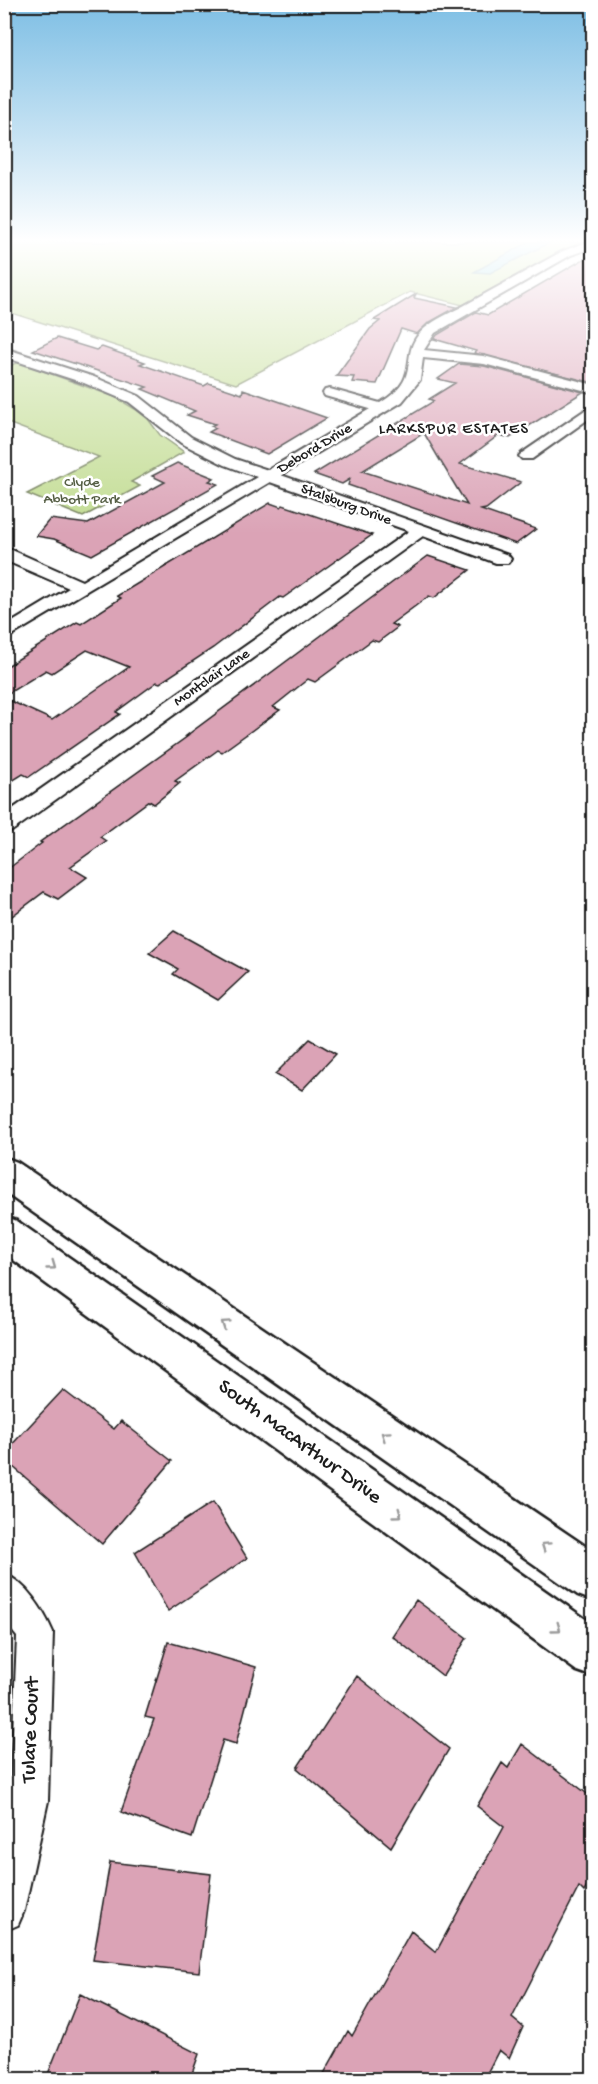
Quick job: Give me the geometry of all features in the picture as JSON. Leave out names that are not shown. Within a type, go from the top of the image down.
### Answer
[{"type":"main road","points":[[6,1176],[594,1579]]},
{"type":"main road","name":"South MacArthur Drive","points":[[4,1232],[594,1654]]},
{"type":"street","name":"Debord Drive","points":[[4,635],[397,399],[412,382],[415,373],[415,353],[422,339]]},
{"type":"street","name":"Stalsburg Drive","points":[[4,352],[89,380],[134,399],[164,423],[206,451],[268,477],[502,559]]},
{"type":"street","points":[[415,353],[484,360],[594,389]]},
{"type":"street","points":[[330,393],[381,408]]},
{"type":"street","points":[[527,456],[594,408]]},
{"type":"street","name":"Montclair Lane","points":[[4,826],[420,531]]},
{"type":"street","points":[[6,554],[83,588]]},
{"type":"street","name":"Tulare Court","points":[[4,1591],[35,1632],[29,1802],[4,1911]]},
{"type":"green space","points":[[94,339],[321,339],[236,384]]},
{"type":"green space","name":"Clyde Abbott Park","points":[[18,362],[115,397],[148,419],[160,435],[184,452],[131,482],[140,486],[83,517],[27,494],[99,457],[5,422],[5,368]]},
{"type":"building","points":[[54,339],[96,350],[102,347],[145,362],[140,364],[204,386],[209,383],[242,394],[243,389],[327,418],[267,454],[209,432],[216,428],[211,426],[215,424],[187,415],[195,411],[142,389],[147,387],[33,350]]},
{"type":"building","points":[[363,339],[397,339],[377,384],[352,382],[354,377],[336,376]]},
{"type":"building","points":[[435,339],[594,339],[594,383],[474,353],[476,351]]},
{"type":"building","points":[[459,364],[484,366],[583,392],[510,438],[499,435],[460,464],[521,482],[486,509],[481,510],[536,529],[516,544],[348,485],[350,479],[342,484],[314,474],[434,401],[429,399],[455,383],[438,379]],"holes":[[[424,433],[467,505],[362,471]]]},
{"type":"building","points":[[177,463],[214,478],[209,481],[218,484],[92,555],[54,539],[36,536],[50,519],[88,524],[165,482],[152,476]]},
{"type":"building","points":[[270,503],[281,507],[283,505],[372,535],[283,598],[280,597],[213,648],[160,683],[157,682],[116,712],[120,714],[29,777],[23,774],[4,786],[4,698],[52,720],[129,667],[87,650],[52,673],[46,670],[4,696],[4,668],[77,622],[81,624],[121,598],[117,596]]},
{"type":"building","points":[[428,556],[470,570],[434,598],[429,596],[391,624],[398,627],[378,642],[372,640],[315,682],[308,679],[273,707],[280,710],[222,752],[218,750],[175,781],[180,783],[154,804],[149,801],[100,837],[106,841],[70,867],[87,877],[58,899],[44,892],[4,922],[4,872],[42,843],[40,842],[188,736],[186,736]]},
{"type":"building","points":[[174,931],[248,972],[218,1000],[173,974],[178,969],[149,953]]},
{"type":"building","points":[[310,1039],[336,1054],[302,1090],[275,1074]]},
{"type":"building","points":[[63,1390],[114,1429],[121,1421],[172,1461],[102,1544],[4,1459],[4,1453]]},
{"type":"building","points":[[213,1502],[247,1558],[168,1611],[135,1552]]},
{"type":"building","points":[[416,1600],[467,1638],[443,1676],[392,1636]]},
{"type":"building","points":[[168,1642],[256,1667],[236,1744],[223,1740],[192,1838],[121,1812],[154,1719],[145,1717]]},
{"type":"building","points":[[357,1676],[449,1749],[391,1847],[297,1768]]},
{"type":"building","points":[[522,1744],[594,1799],[594,1873],[584,1892],[579,1887],[512,2018],[523,2027],[509,2058],[499,2050],[484,2079],[321,2079],[348,2031],[352,2036],[411,1931],[436,1952],[504,1827],[477,1806],[502,1763],[508,1768]]},
{"type":"building","points":[[110,1862],[211,1874],[199,1972],[93,1960]]},
{"type":"building","points":[[80,1994],[199,2054],[190,2079],[46,2079]]},
{"type":"district","name":"LARKSPUR ESTATES","points":[[454,430]]}]
